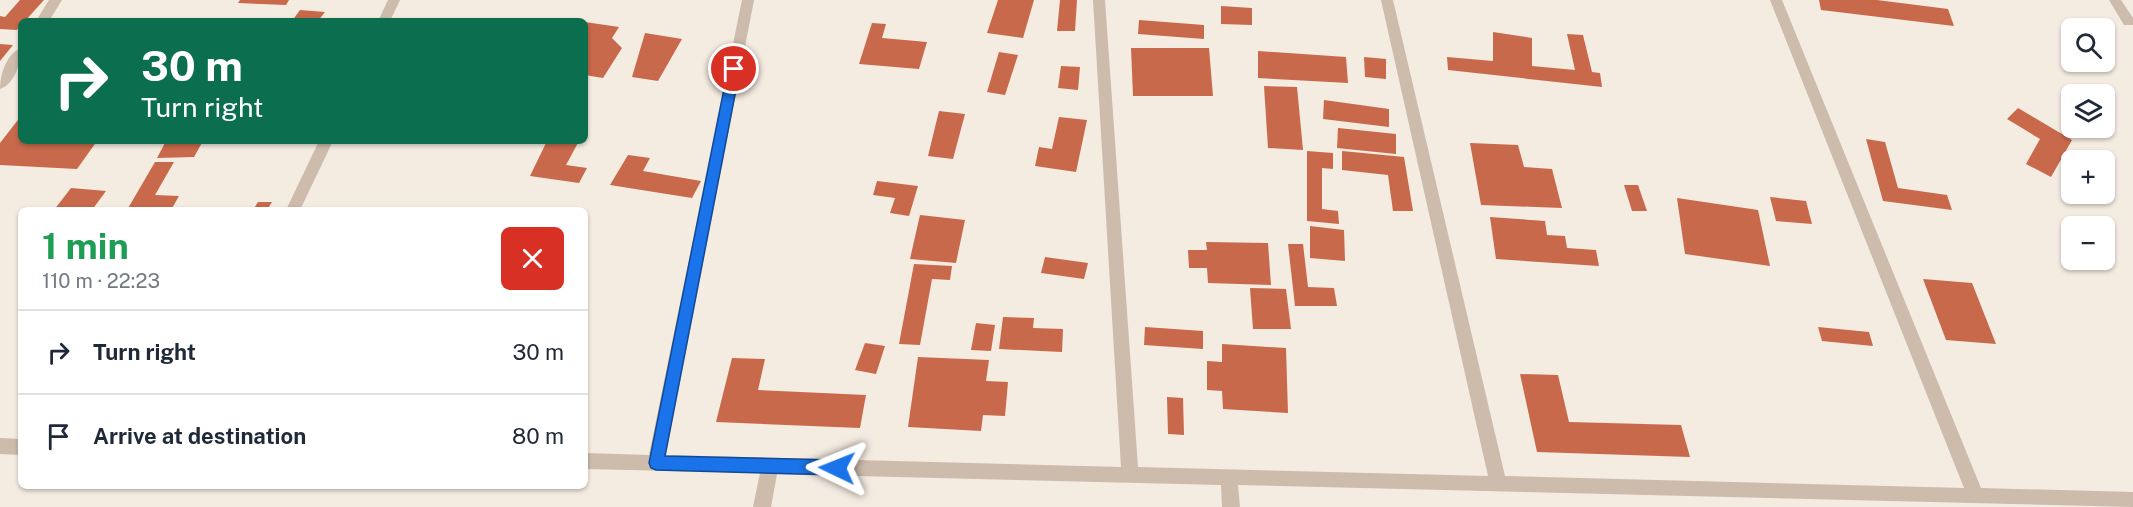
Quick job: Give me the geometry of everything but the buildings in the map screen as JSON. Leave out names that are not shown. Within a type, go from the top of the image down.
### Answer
[{"type":"street","points":[[44,18],[56,0]]},
{"type":"street","points":[[385,18],[394,0]]},
{"type":"street","points":[[656,463],[748,0]]},
{"type":"street","points":[[1099,0],[1130,475]]},
{"type":"street","points":[[1387,0],[1498,484]]},
{"type":"street","points":[[1776,0],[1976,496]]},
{"type":"street","points":[[2115,0],[2128,22]]},
{"type":"street","points":[[0,84],[18,57]]},
{"type":"street","points":[[294,207],[325,144]]},
{"type":"street","points":[[0,447],[18,447]]},
{"type":"street","points":[[588,461],[2133,500]]},
{"type":"street","points":[[762,507],[770,466]]},
{"type":"street","points":[[1229,477],[1231,507]]},
{"type":"route","points":[[734,69],[656,463],[837,468]]}]
